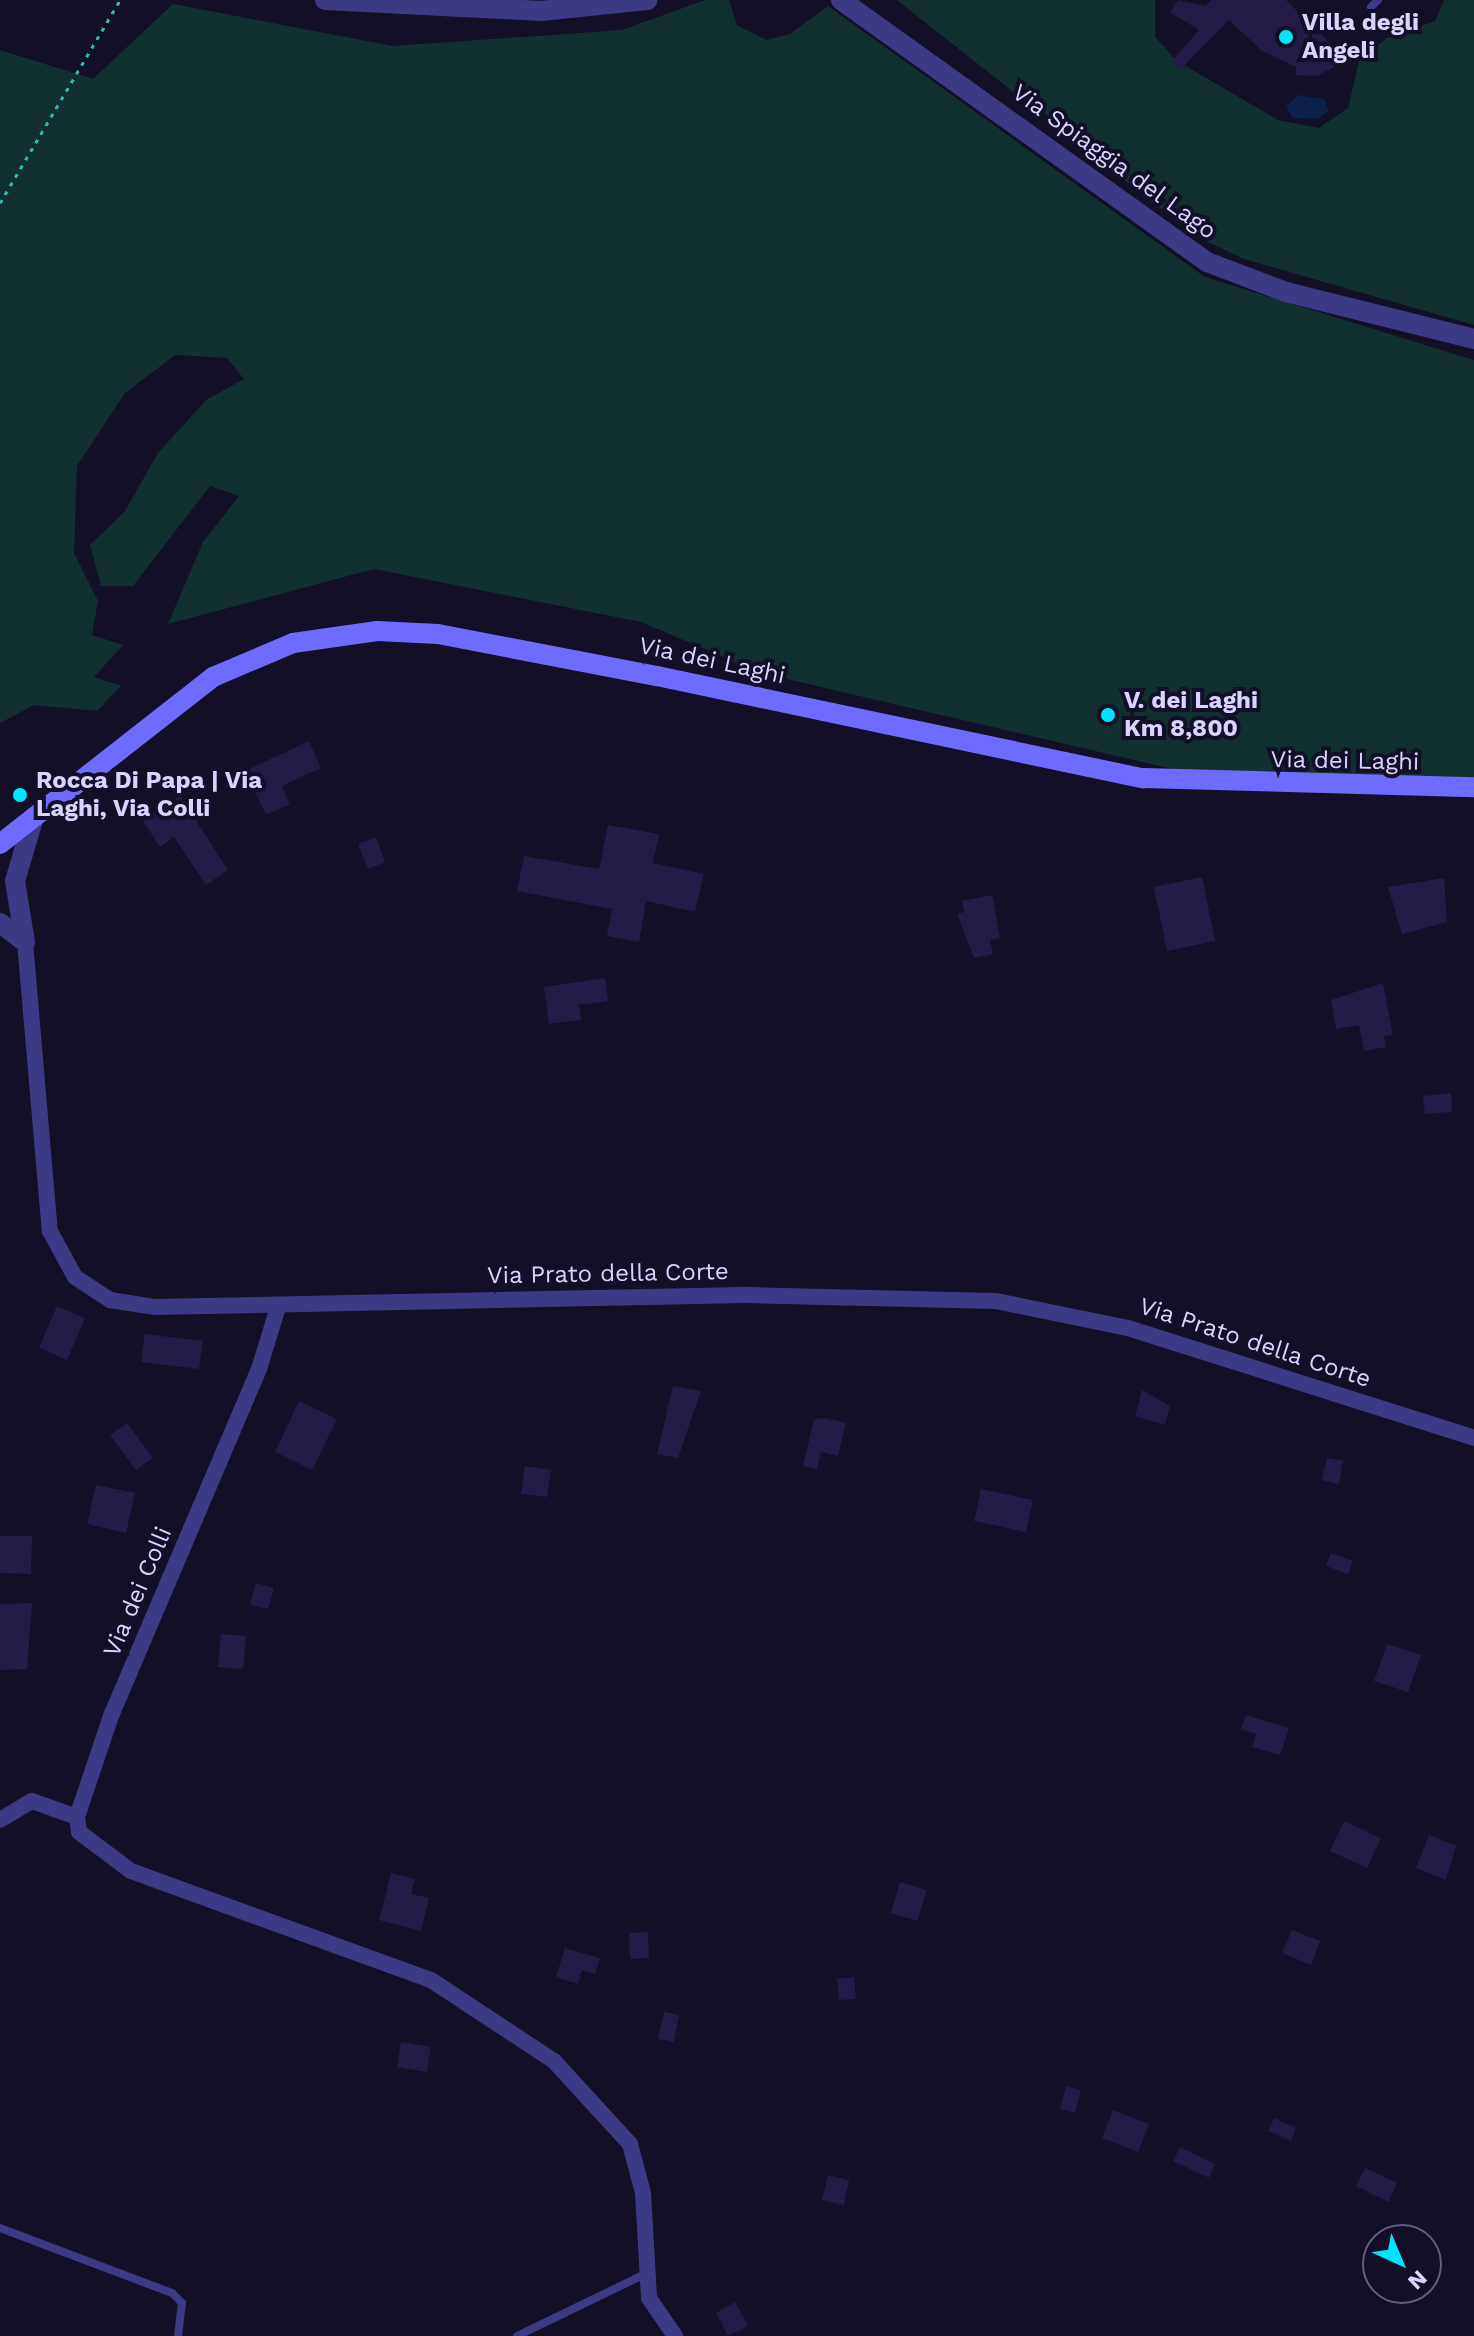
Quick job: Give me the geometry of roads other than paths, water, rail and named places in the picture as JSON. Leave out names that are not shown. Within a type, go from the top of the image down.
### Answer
[{"type":"main road","name":"Via dei Laghi","points":[[0,844],[223,671],[293,643],[377,631],[438,634],[657,676],[1143,778],[1474,787]]},
{"type":"street","points":[[325,0],[551,11],[647,0]]},
{"type":"street","name":"Via Spiaggia del Lago","points":[[841,0],[1207,262],[1286,292],[1474,339]]},
{"type":"street","points":[[25,942],[7,890],[34,817]]},
{"type":"street","points":[[0,923],[25,942]]},
{"type":"street","name":"Via Prato della Corte","points":[[25,942],[49,1220],[65,1264],[91,1290],[129,1305],[278,1307],[746,1295],[1019,1303],[1128,1328],[1474,1438]]},
{"type":"street","name":"Via dei Colli","points":[[77,1817],[278,1307]]},
{"type":"street","points":[[0,1820],[32,1801],[77,1817],[85,1840],[131,1871],[431,1980],[532,2042],[585,2089],[630,2144],[643,2193],[645,2274],[652,2305],[675,2336]]},
{"type":"lane","points":[[0,2228],[172,2293],[182,2303],[178,2336]]},
{"type":"lane","points":[[517,2336],[645,2274]]},
{"type":"water","points":[[1299,95],[1324,99],[1329,111],[1317,119],[1293,118],[1286,106]]},
{"type":"place","name":"Villa degli Angeli","points":[[1286,37]]},
{"type":"place","name":"V. dei Laghi Km 8,800","points":[[1108,715]]},
{"type":"place","name":"Rocca Di Papa | Via Laghi, Via Colli","points":[[20,795]]}]
